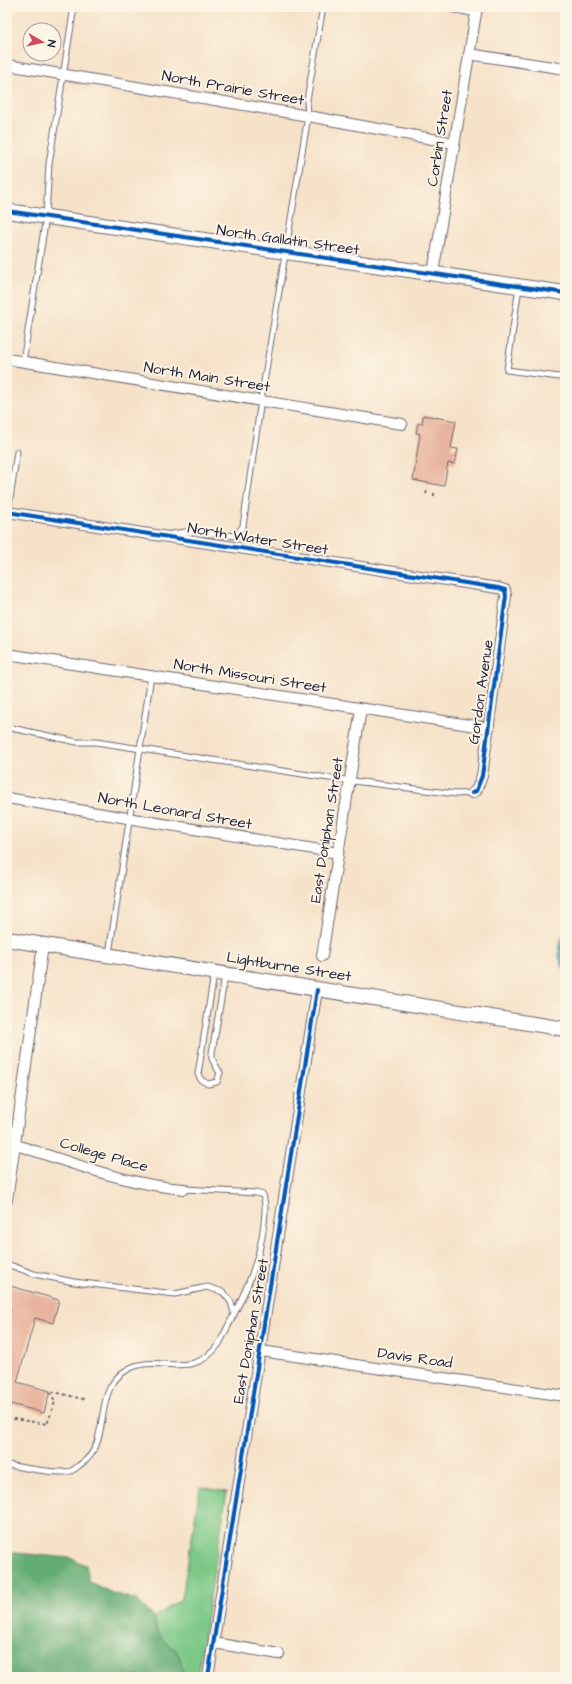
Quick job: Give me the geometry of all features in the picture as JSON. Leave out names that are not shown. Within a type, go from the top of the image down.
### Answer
[{"type":"street","points":[[452,7],[476,9]]},
{"type":"street","name":"Corbin Street","points":[[433,273],[476,9]]},
{"type":"street","points":[[469,54],[565,69]]},
{"type":"street","name":"North Prairie Street","points":[[7,66],[308,116],[454,143]]},
{"type":"street","name":"North Gallatin Street","points":[[7,211],[565,293]]},
{"type":"street","name":"North Main Street","points":[[7,359],[402,424]]},
{"type":"street","name":"North Water Street","points":[[7,515],[160,536],[505,590]]},
{"type":"street","name":"Gordon Avenue","points":[[472,793],[476,791],[482,776],[506,596],[505,590]]},
{"type":"street","name":"North Missouri Street","points":[[7,654],[489,728]]},
{"type":"street","name":"East Doniphan Street","points":[[322,956],[361,708]]},
{"type":"street","name":"North Leonard Street","points":[[7,798],[338,853]]},
{"type":"street","name":"Lightburne Street","points":[[7,939],[565,1029]]},
{"type":"street","points":[[7,1200],[16,1145],[43,945]]},
{"type":"street","name":"East Doniphan Street","points":[[208,1677],[246,1431],[261,1351],[317,990]]},
{"type":"street","name":"College Place","points":[[16,1145],[121,1178],[163,1188],[184,1189]]},
{"type":"street","name":"Davis Road","points":[[261,1351],[565,1396]]},
{"type":"street","points":[[214,1643],[279,1654]]},
{"type":"lane","points":[[23,362],[46,217],[49,164],[63,84],[62,74],[74,7]]},
{"type":"lane","points":[[160,536],[186,532],[236,536],[243,526],[260,400],[308,116],[307,100],[323,7]]},
{"type":"lane","points":[[519,286],[507,370],[559,378]]},
{"type":"lane","points":[[7,515],[17,452]]},
{"type":"lane","points":[[109,956],[151,676]]},
{"type":"lane","points":[[7,728],[76,742],[96,742],[140,748],[213,761],[456,794],[472,793]]},
{"type":"lane","points":[[219,974],[212,1059],[220,1074],[217,1082],[208,1084],[201,1080],[198,1074],[219,974]]},
{"type":"lane","points":[[7,1465],[54,1471],[71,1471],[86,1460],[97,1447],[105,1400],[112,1384],[125,1372],[141,1365],[182,1366],[193,1364],[203,1360],[212,1353],[219,1344],[252,1278],[262,1241],[266,1203],[263,1195],[184,1189]]},
{"type":"lane","points":[[7,1264],[34,1274],[74,1282],[175,1294],[208,1287],[223,1292],[231,1302],[234,1313]]},
{"type":"path","points":[[426,494],[428,488]]},
{"type":"path","points":[[434,491],[434,496]]},
{"type":"path","points":[[7,1418],[47,1424],[55,1402],[50,1391],[87,1400]]},
{"type":"green space","points":[[200,1487],[227,1492],[197,1677],[184,1677],[180,1658],[175,1649],[163,1641],[157,1632],[154,1618],[182,1598]]},
{"type":"green space","points":[[7,1552],[70,1558],[86,1565],[90,1582],[112,1593],[137,1600],[154,1618],[157,1632],[163,1640],[175,1649],[180,1658],[185,1677],[7,1677]]},
{"type":"water","points":[[564,934],[565,970],[559,957],[560,944]]},
{"type":"building","points":[[423,415],[456,421],[451,448],[458,449],[455,464],[448,463],[444,486],[413,480],[420,434],[416,433],[418,423],[422,424]]},
{"type":"building","points":[[7,1285],[59,1300],[53,1323],[35,1318],[17,1382],[50,1391],[44,1413],[11,1404],[10,1407],[7,1407],[7,1323],[11,1309],[7,1308]]},
{"type":"cycle path","points":[[7,211],[565,293]]},
{"type":"cycle path","points":[[7,512],[505,590],[506,596],[482,776],[476,791],[472,793]]},
{"type":"cycle path","points":[[208,1677],[317,990]]}]
